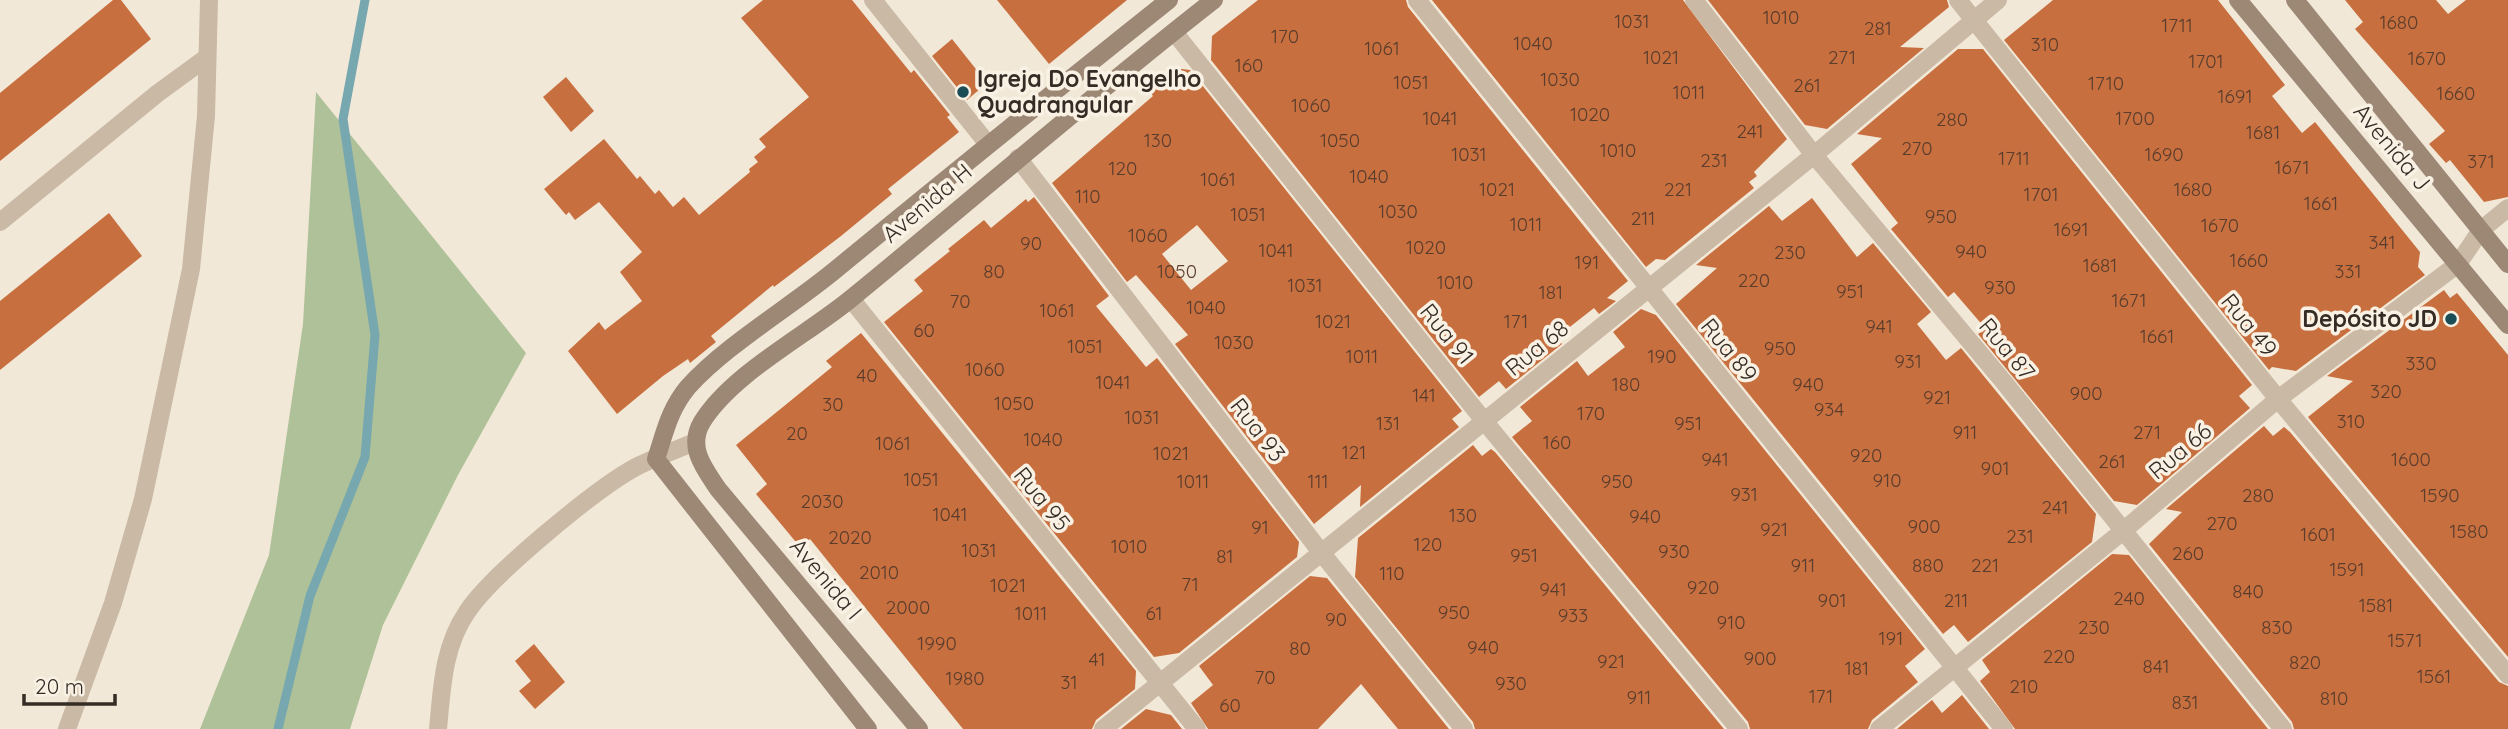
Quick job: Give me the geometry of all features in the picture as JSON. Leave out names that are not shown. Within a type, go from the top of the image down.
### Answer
[{"type":"street","points":[[67,729],[113,603],[143,499],[191,269],[206,116],[209,0]]},
{"type":"street","points":[[873,0],[987,143]]},
{"type":"street","name":"Avenida H","points":[[656,459],[668,417],[699,377],[832,273],[987,143],[1169,0]]},
{"type":"street","name":"Avenida H","points":[[697,450],[702,423],[722,398],[780,350],[851,299],[1018,158],[1214,0]]},
{"type":"street","name":"Rua 89","points":[[1417,0],[2004,729]]},
{"type":"street","name":"Rua 87","points":[[1693,0],[1814,155],[2283,729]]},
{"type":"street","name":"Rua 49","points":[[1958,0],[2278,400],[2508,675]]},
{"type":"street","name":"Rua 68","points":[[1103,729],[1320,551],[1485,422],[1814,155],[1998,0]]},
{"type":"street","name":"Avenida J","points":[[2238,0],[2508,325]]},
{"type":"street","name":"Avenida J","points":[[2295,0],[2508,264]]},
{"type":"street","name":"Rua 91","points":[[1174,32],[1485,422],[1739,729]]},
{"type":"street","points":[[0,222],[158,93],[206,58]]},
{"type":"street","name":"Rua 93","points":[[1018,158],[1320,551],[1464,729]]},
{"type":"street","name":"Rua 66","points":[[1879,729],[2123,531],[2278,400],[2458,264],[2481,230],[2508,208]]},
{"type":"street","name":"Rua 95","points":[[851,299],[1197,729]]},
{"type":"street","points":[[438,729],[444,665],[467,611],[503,573],[573,514],[636,467],[656,459],[697,450]]},
{"type":"street","name":"Avenida I","points":[[697,450],[718,489],[919,729]]},
{"type":"street","points":[[656,459],[868,729]]},
{"type":"green space","points":[[316,92],[526,353],[458,475],[383,625],[350,729],[200,729],[269,555],[303,324]]},
{"type":"building","points":[[113,0],[121,0],[151,39],[0,161],[0,93]]},
{"type":"building","points":[[763,0],[852,0],[911,73],[914,70],[950,115],[947,117],[959,132],[888,189],[892,194],[841,236],[774,287],[773,285],[711,336],[716,342],[690,363],[688,359],[663,376],[617,414],[568,351],[599,322],[605,330],[642,301],[620,272],[642,252],[599,202],[575,220],[569,212],[566,215],[544,189],[604,139],[637,179],[640,176],[655,194],[659,190],[673,207],[684,197],[699,215],[750,172],[749,169],[758,162],[754,157],[766,147],[759,139],[809,97],[741,18]]},
{"type":"building","points":[[997,0],[1127,0],[1049,64]]},
{"type":"building","points":[[1258,0],[1406,0],[1408,7],[1628,281],[1607,298],[1616,301],[1599,314],[1594,308],[1557,337],[1562,344],[1506,389],[1499,381],[1479,397],[1211,60],[1212,36]]},
{"type":"building","points":[[1432,0],[1683,0],[1787,139],[1754,172],[1757,176],[1749,182],[1754,188],[1665,260],[1656,259],[1646,267]]},
{"type":"building","points":[[1708,0],[1947,0],[1949,7],[1900,47],[1924,48],[1827,129],[1805,125]]},
{"type":"building","points":[[2053,0],[2218,0],[2285,85],[2272,96],[2302,133],[2315,122],[2420,252],[2418,267],[2425,275],[2296,371],[2272,367],[2269,370],[2004,40]]},
{"type":"building","points":[[2345,0],[2436,0],[2448,14],[2466,0],[2508,0],[2508,197],[2484,202],[2450,160],[2446,163],[2429,144],[2445,131],[2355,29],[2363,22]]},
{"type":"building","points":[[952,39],[987,83],[967,100],[932,56]]},
{"type":"building","points":[[1958,49],[1983,49],[2252,385],[2239,396],[2250,408],[2137,505],[2114,501],[1978,334],[1985,328],[1954,292],[1948,297],[1891,229],[1898,223],[1851,164],[1882,138],[1857,134]]},
{"type":"building","points":[[1174,68],[1190,70],[1462,411],[1452,419],[1459,427],[1360,507],[1361,485],[1314,524],[1175,344],[1188,335],[1136,275],[1127,282],[1052,183],[1153,96],[1148,89]],"holes":[[[1197,225],[1228,261],[1191,290],[1162,254]]]},
{"type":"building","points":[[566,77],[594,111],[571,132],[543,97]]},
{"type":"building","points":[[1034,197],[1109,296],[1096,306],[1146,367],[1157,358],[1299,542],[1297,557],[1179,653],[1154,657],[884,322],[923,291],[914,280],[950,251],[948,249],[984,220],[991,228],[1026,199],[1028,202]]},
{"type":"building","points":[[1812,198],[1857,257],[1873,243],[1931,312],[1917,324],[1946,360],[1961,348],[2096,514],[2092,542],[1968,642],[1954,625],[1943,634],[1676,304],[1717,268],[1696,265],[1769,206],[1782,221]]},
{"type":"building","points":[[109,213],[142,256],[0,370],[0,301]]},
{"type":"building","points":[[2444,290],[2450,298],[2457,293],[2508,355],[2508,657],[2308,417],[2353,381],[2327,376]]},
{"type":"building","points":[[1641,309],[1656,315],[1925,649],[1905,666],[1918,682],[1872,720],[1868,729],[1750,729],[1748,722],[1512,437],[1532,421],[1520,407],[1577,361],[1588,376],[1625,347],[1613,332]]},
{"type":"building","points":[[861,333],[1136,671],[1135,689],[1096,720],[1092,729],[963,729],[810,539],[800,547],[756,494],[767,484],[736,445],[832,367],[826,361]]},
{"type":"building","points":[[2264,426],[2273,436],[2284,427],[2290,432],[2499,682],[2508,686],[2508,729],[2294,729],[2292,722],[2149,544],[2182,512],[2166,509]]},
{"type":"building","points":[[1473,445],[1482,456],[1491,449],[1495,452],[1724,729],[1475,729],[1473,722],[1355,577],[1358,538]]},
{"type":"building","points":[[2112,554],[2129,555],[2268,729],[2015,729],[1980,681],[1990,672],[1982,660]]},
{"type":"building","points":[[1310,576],[1327,578],[1449,729],[1398,729],[1361,684],[1318,729],[1208,729],[1191,703],[1213,685],[1199,666]]},
{"type":"building","points":[[534,644],[565,682],[535,709],[519,691],[531,681],[515,661]]},
{"type":"building","points":[[1962,695],[1989,729],[1897,729],[1932,700],[1942,713]]},
{"type":"building","points":[[1146,709],[1171,715],[1182,729],[1121,729]]},
{"type":"waterway","points":[[278,729],[310,596],[365,457],[375,335],[343,119],[365,0]]},
{"type":"place","name":"Igreja Do Evangelho Quadrangular","points":[[963,92]]},
{"type":"place","name":"Depósito JD","points":[[2451,319]]}]
